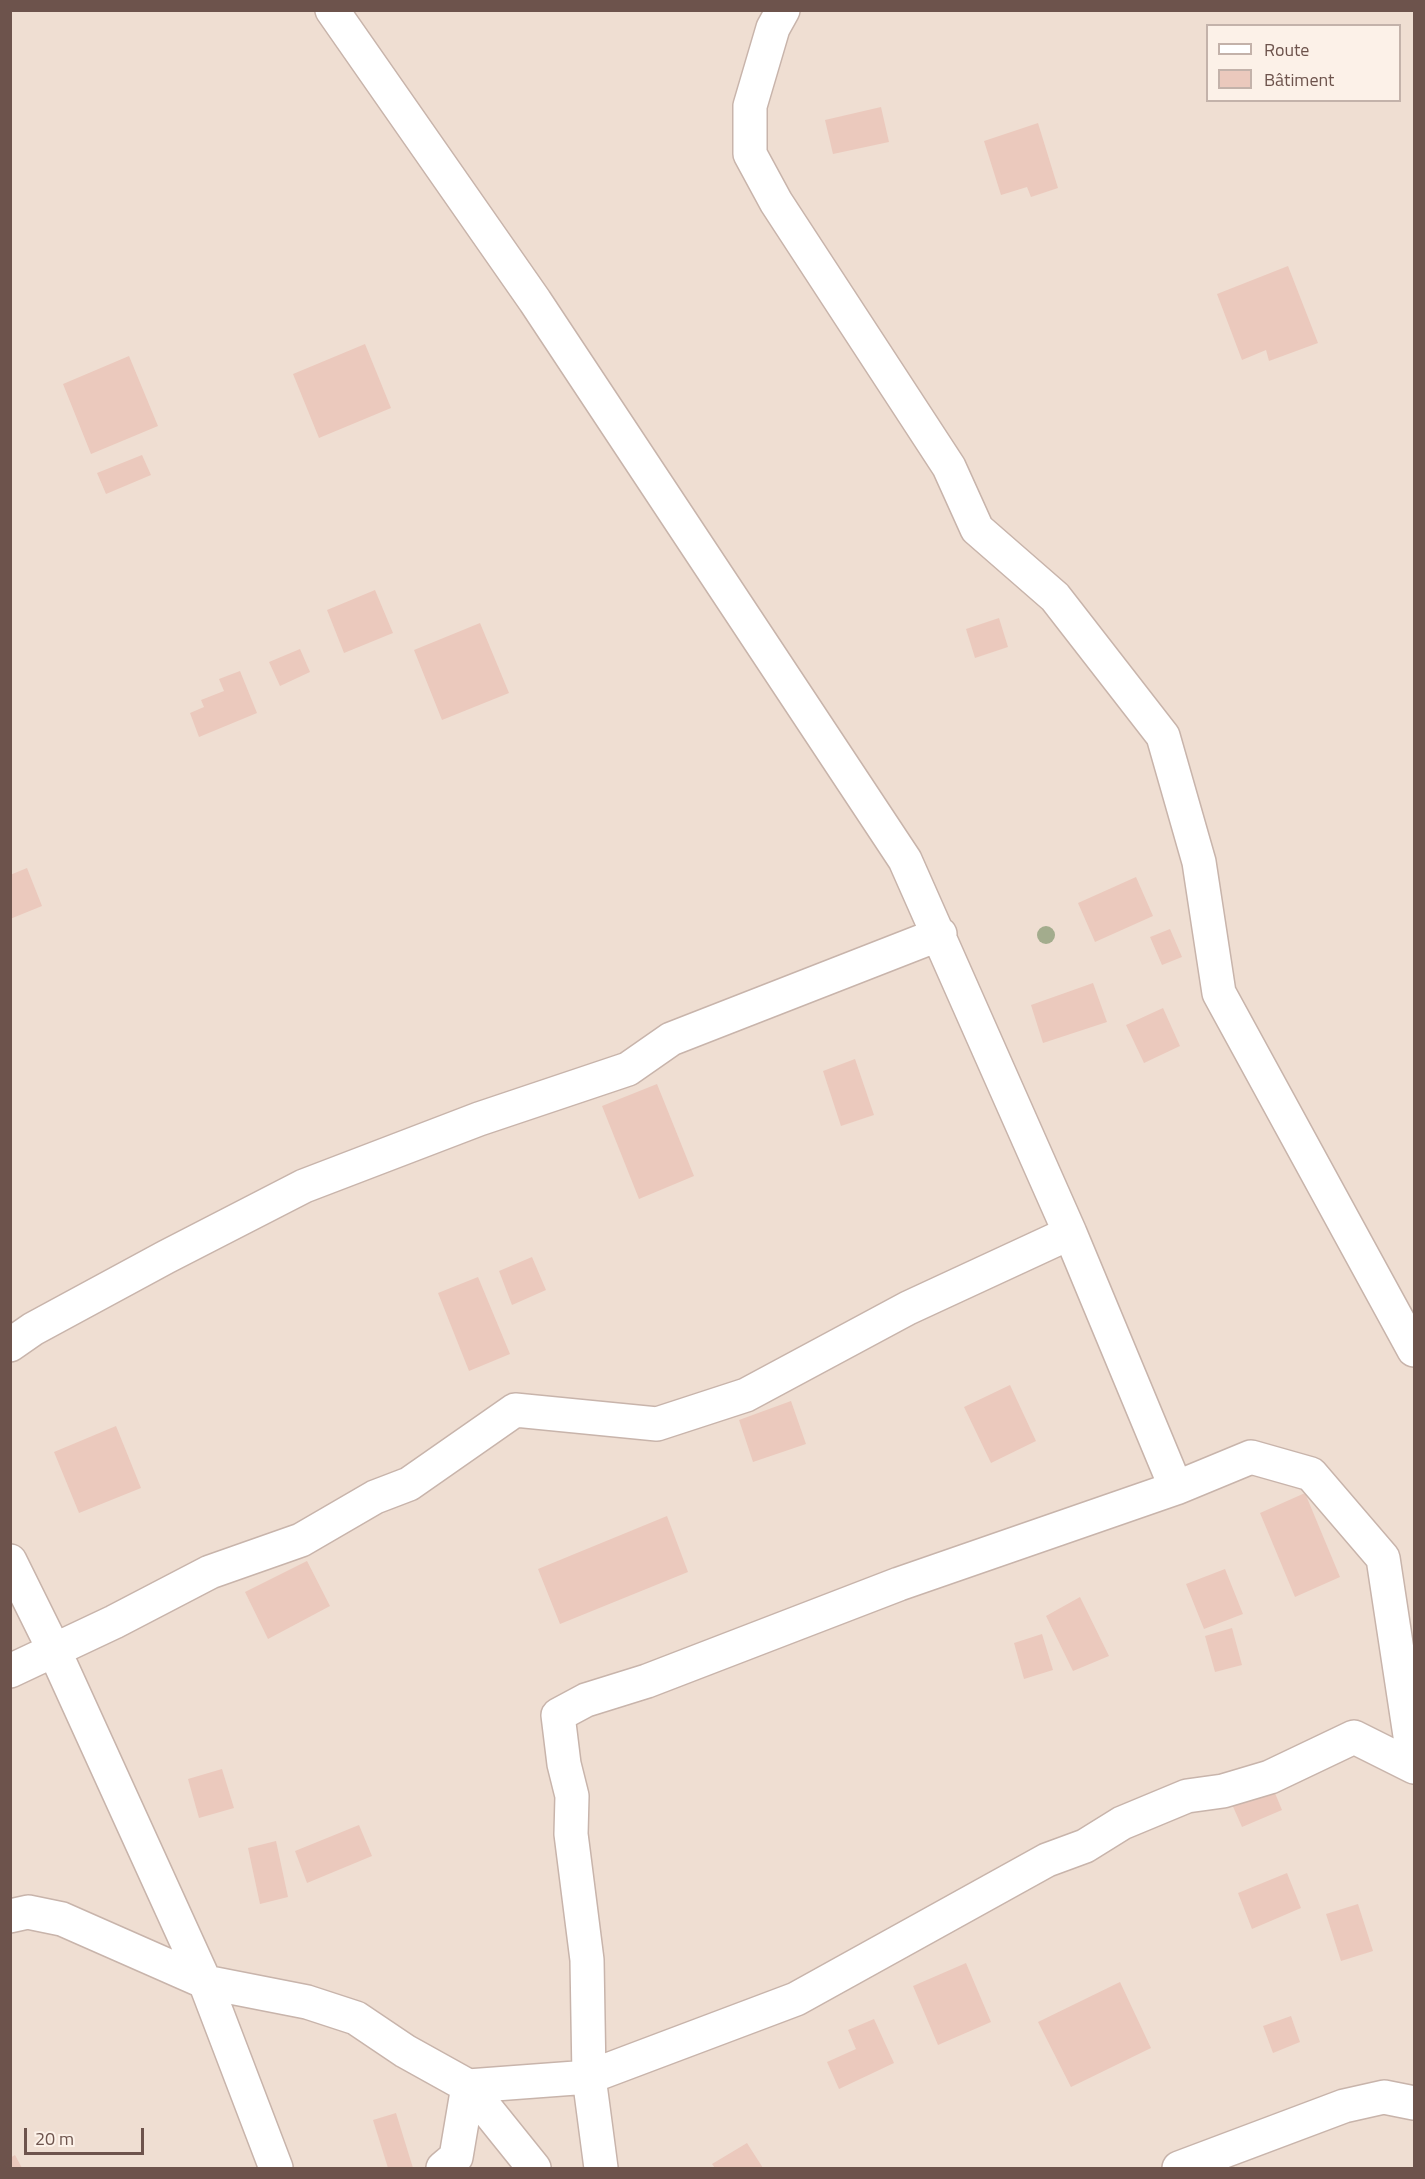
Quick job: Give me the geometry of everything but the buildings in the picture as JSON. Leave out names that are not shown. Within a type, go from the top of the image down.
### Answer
[{"type":"street","points":[[333,10],[536,301],[905,860],[940,934],[1070,1233],[1176,1488]]},
{"type":"street","points":[[783,10],[773,28],[750,106],[750,154],[776,202],[949,467],[977,529],[1055,597],[1163,736],[1199,862],[1219,993],[1414,1350]]},
{"type":"street","points":[[10,1345],[33,1329],[304,1186],[479,1119],[628,1069],[671,1039],[940,934]]},
{"type":"street","points":[[10,1671],[114,1622],[210,1572],[301,1540],[375,1497],[409,1484],[515,1410],[657,1424],[746,1395],[908,1308],[1070,1233]]},
{"type":"street","points":[[601,2169],[589,2077],[587,1960],[571,1834],[572,1796],[564,1764],[558,1715],[586,1700],[657,1677],[899,1584],[1176,1488],[1251,1457],[1311,1474],[1383,1558],[1414,1762]]},
{"type":"street","points":[[10,1561],[54,1650],[205,1982],[276,2169]]},
{"type":"street","points":[[468,2086],[589,2077],[796,1999],[1047,1860],[1085,1846],[1122,1823],[1187,1796],[1223,1791],[1270,1778],[1354,1737],[1414,1767]]},
{"type":"street","points":[[10,1916],[28,1912],[62,1919],[205,1982],[307,2002],[356,2018],[405,2051],[468,2086],[534,2169]]},
{"type":"street","points":[[443,2169],[456,2157],[468,2086]]},
{"type":"street","points":[[1179,2169],[1344,2106],[1384,2097],[1414,2103]]},
{"type":"shaded area","points":[[11,11],[1414,11],[1414,2168],[11,2168]]}]
